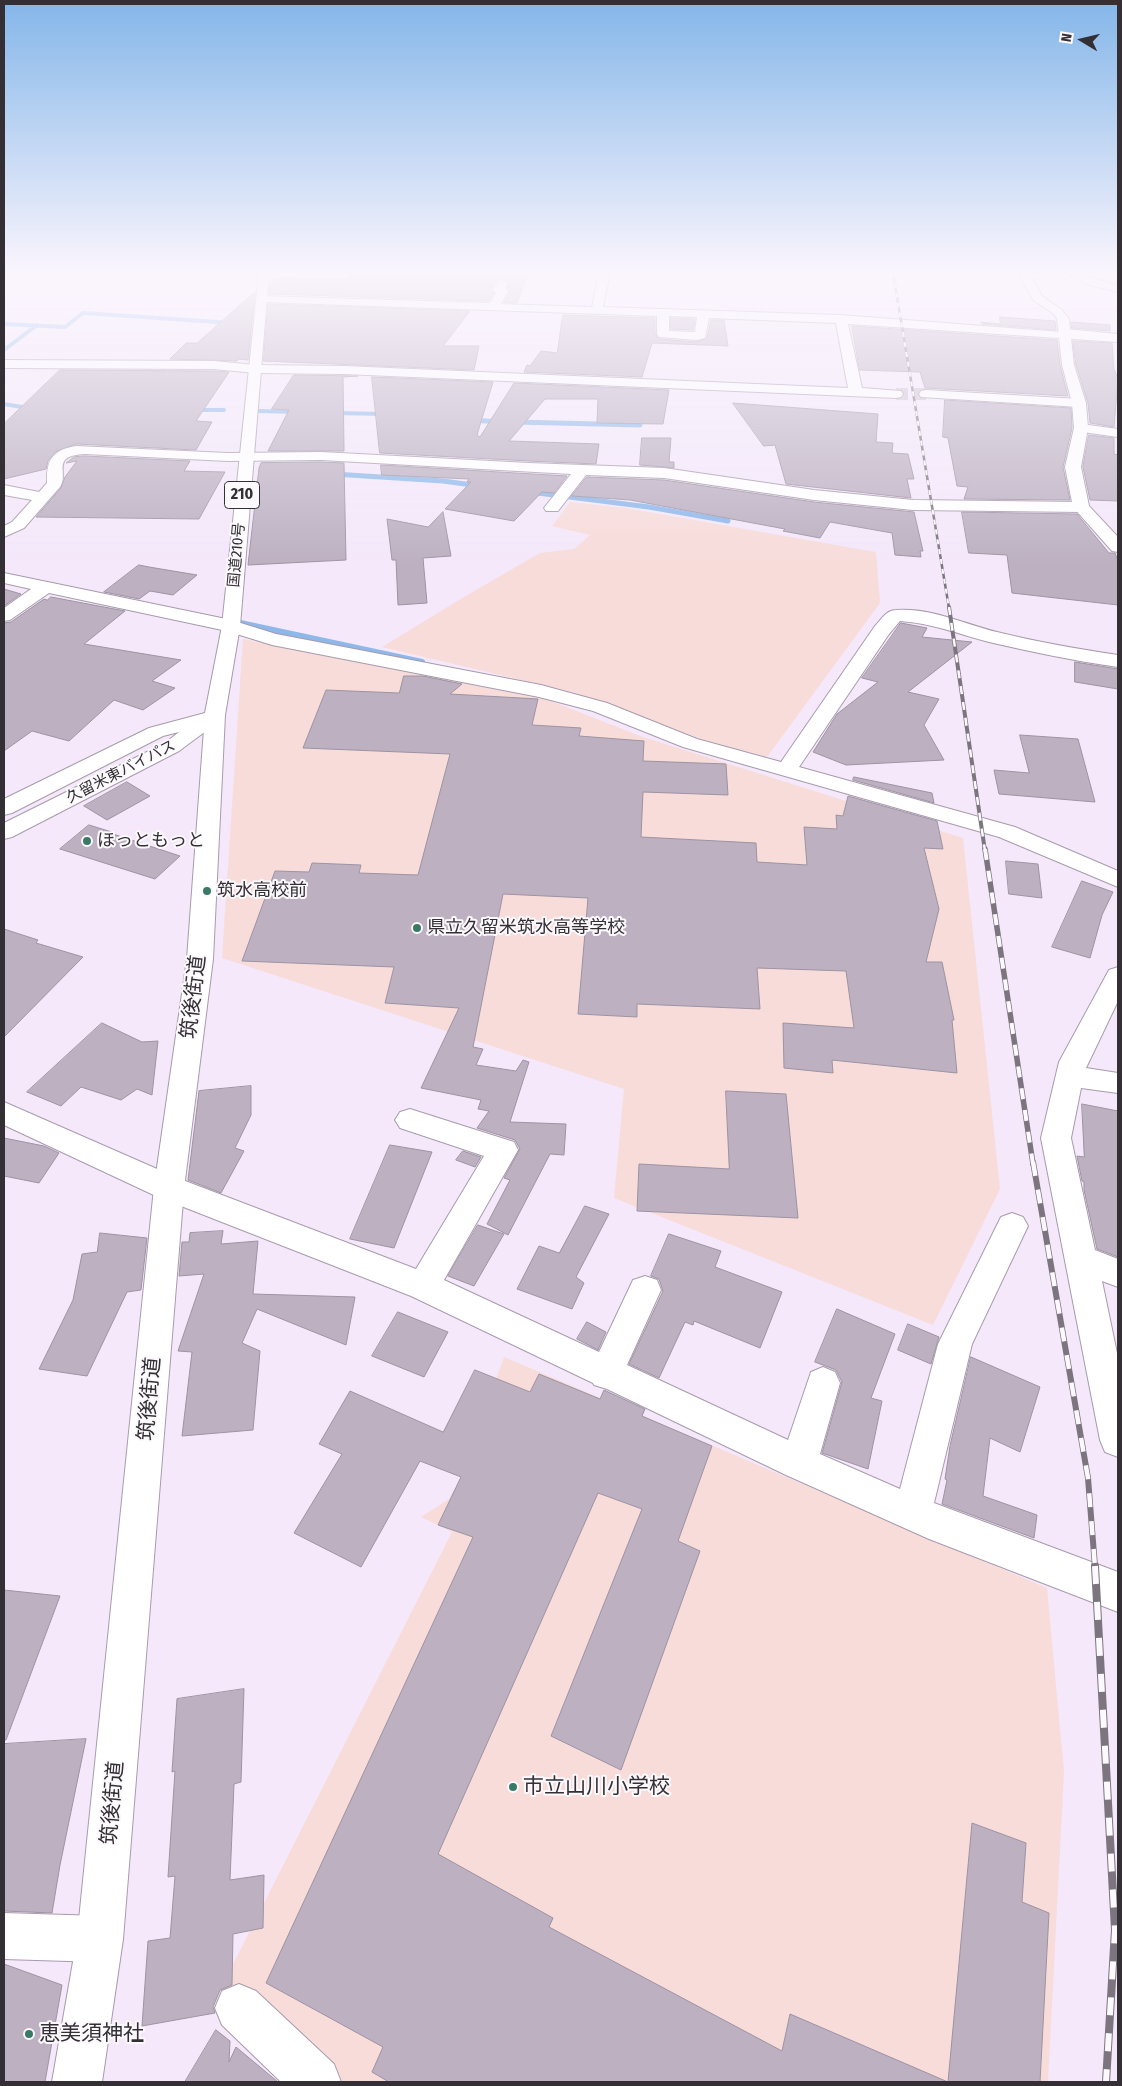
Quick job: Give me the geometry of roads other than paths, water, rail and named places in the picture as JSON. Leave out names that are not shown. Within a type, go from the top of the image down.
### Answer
[{"type":"main road","name":"国道210号","points":[[215,716],[231,626],[255,370]]},
{"type":"main road","points":[[352,370],[896,394]]},
{"type":"main road","points":[[852,370],[856,393]]},
{"type":"main road","points":[[1070,370],[1079,403],[1081,428],[1073,467],[1081,507],[1118,547]]},
{"type":"main road","points":[[926,394],[1079,403]]},
{"type":"main road","points":[[1081,428],[1118,434]]},
{"type":"main road","points":[[4,532],[18,525],[55,484],[54,469],[62,454],[70,450],[246,456],[321,456],[664,473],[814,495],[913,505],[1081,507]]},
{"type":"main road","points":[[552,508],[582,470]]},
{"type":"main road","points":[[4,490],[43,497]]},
{"type":"main road","points":[[4,578],[231,626],[272,639],[541,691],[600,708],[690,744],[1008,832],[1118,880]]},
{"type":"main road","points":[[4,616],[46,587]]},
{"type":"main road","points":[[785,771],[882,630],[895,615],[924,618],[993,637],[1082,656],[1118,661]]},
{"type":"main road","name":"久留米東バイパス","points":[[4,808],[156,732],[215,716]]},
{"type":"main road","name":"久留米東バイパス","points":[[4,832],[172,747],[215,716]]},
{"type":"main road","name":"筑後街道","points":[[77,2082],[100,1939],[169,1188],[200,959],[215,716]]},
{"type":"main road","points":[[1118,976],[1110,1010],[1073,1062],[1056,1138],[1118,1440]]},
{"type":"main road","points":[[1070,1076],[1118,1083]]},
{"type":"main road","points":[[4,1113],[169,1188],[423,1286],[606,1374],[913,1513],[1118,1592]]},
{"type":"main road","points":[[410,1120],[503,1150],[423,1286]]},
{"type":"main road","points":[[913,1513],[955,1344],[1012,1226]]},
{"type":"main road","points":[[1081,1259],[1118,1272]]},
{"type":"main road","points":[[606,1374],[645,1290]]},
{"type":"main road","points":[[799,1463],[823,1382]]},
{"type":"main road","points":[[4,1936],[100,1939]]},
{"type":"main road","points":[[239,2008],[316,2082]]},
{"type":"waterway","points":[[4,404],[34,409]]},
{"type":"waterway","points":[[192,410],[224,410]]},
{"type":"waterway","points":[[259,411],[300,412]]},
{"type":"waterway","points":[[333,413],[387,414]]},
{"type":"waterway","points":[[470,420],[502,422]]},
{"type":"waterway","points":[[515,422],[640,425]]},
{"type":"waterway","points":[[334,474],[443,481],[480,486]]},
{"type":"waterway","points":[[530,492],[649,507],[728,521]]},
{"type":"waterway","points":[[231,621],[422,662]]},
{"type":"tunnel","points":[[896,394],[926,394]]},
{"type":"railway","points":[[909,370],[949,608]]},
{"type":"railway","points":[[949,607],[985,851]]},
{"type":"railway","points":[[985,849],[1033,1164]]},
{"type":"railway","points":[[1033,1162],[1088,1478],[1095,1567]]},
{"type":"railway","points":[[1095,1566],[1115,1930],[1106,2082]]},
{"type":"place","name":"ほっともっと","points":[[87,841]]},
{"type":"place","name":"筑水高校前","points":[[207,891]]},
{"type":"place","name":"県立久留米筑水高等学校","points":[[417,928]]},
{"type":"place","name":"市立山川小学校","points":[[513,1787]]},
{"type":"place","name":"恵美須神社","points":[[29,2034]]}]
